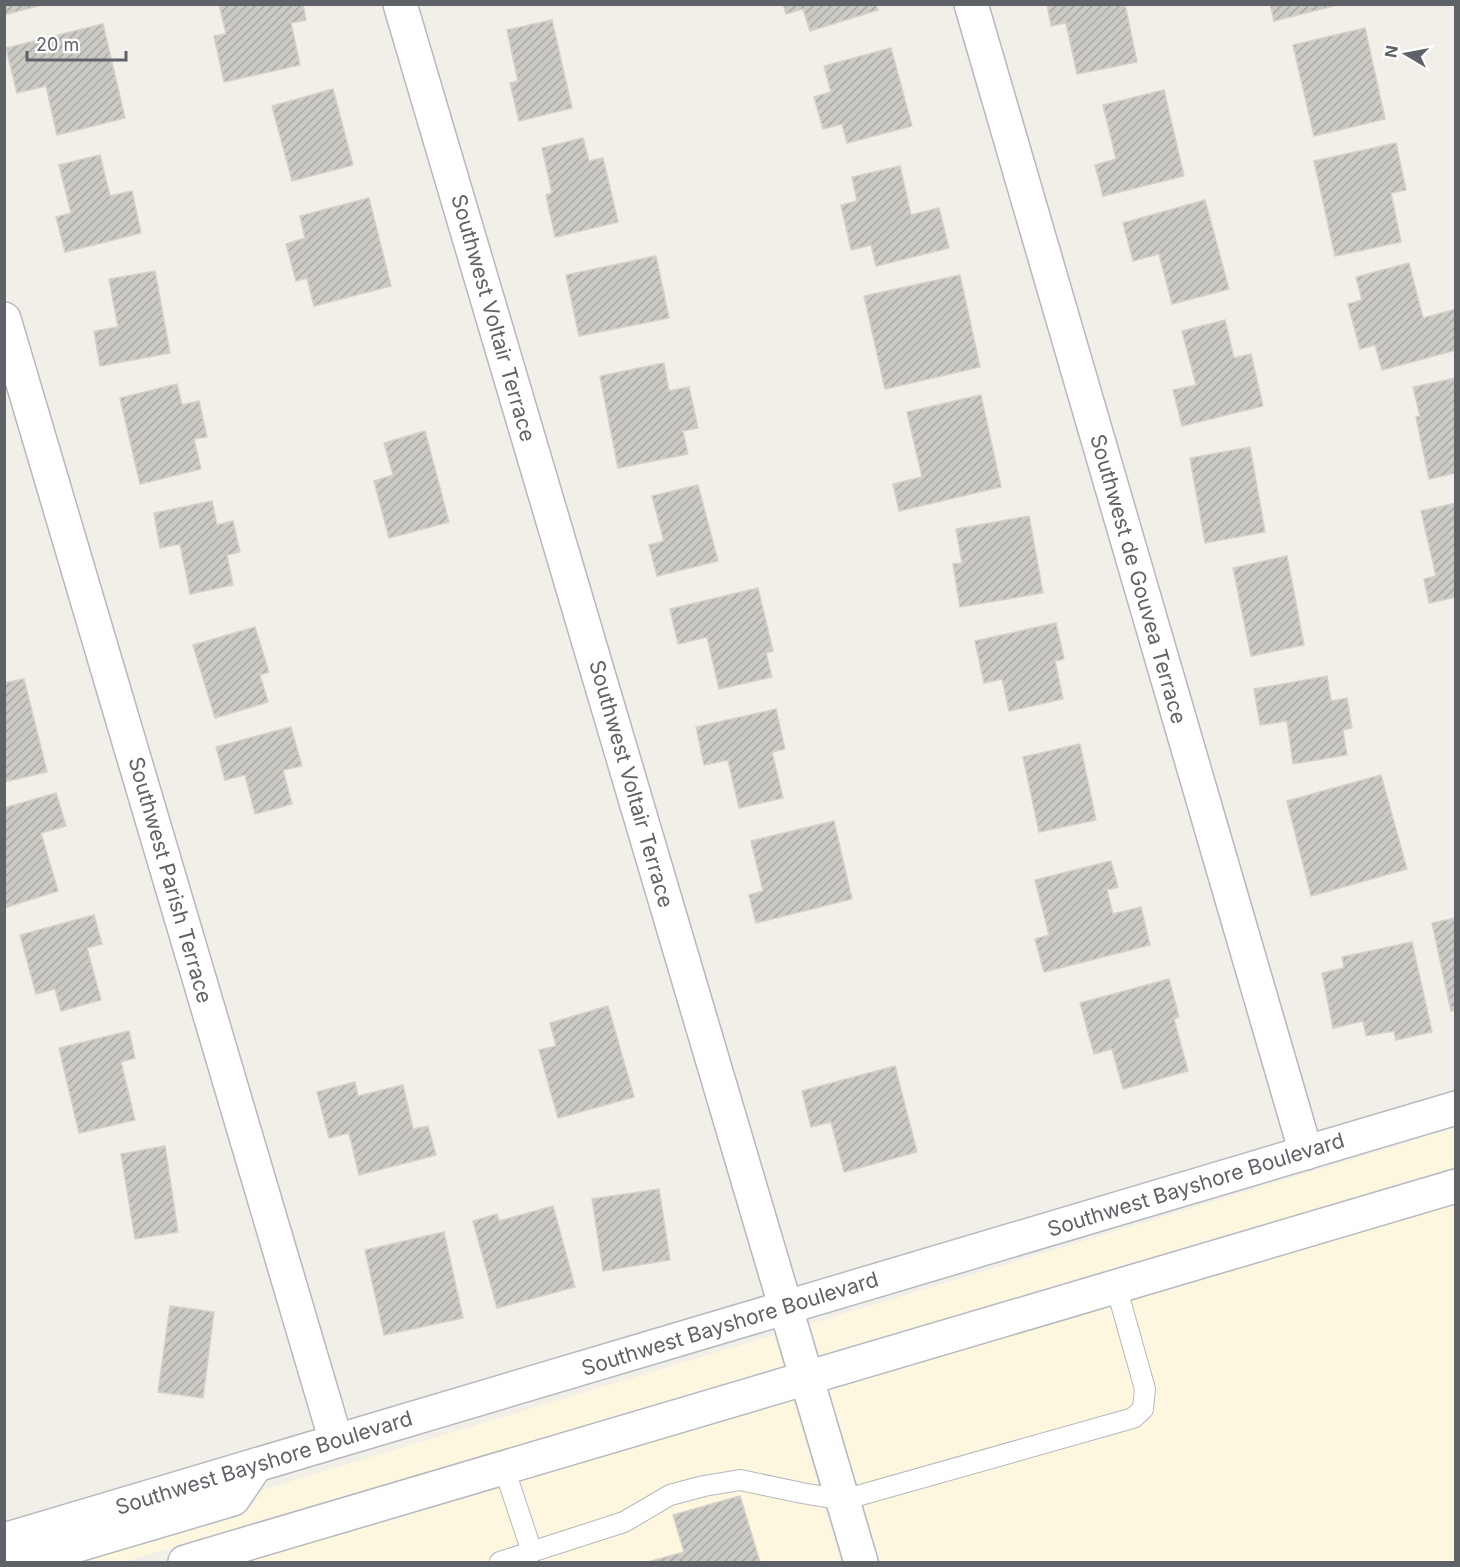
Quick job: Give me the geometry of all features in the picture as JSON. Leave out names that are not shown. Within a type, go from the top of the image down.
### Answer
[{"type":"street","name":"Southwest Voltair Terrace","points":[[400,4],[861,1563]]},
{"type":"street","name":"Southwest de Gouvea Terrace","points":[[970,4],[1306,1153]]},
{"type":"street","name":"Southwest Parish Terrace","points":[[4,319],[336,1441]]},
{"type":"street","name":"Southwest Bayshore Boulevard","points":[[4,1540],[1455,1108]]},
{"type":"street","points":[[185,1563],[1455,1186]]},
{"type":"street","points":[[20,1563],[233,1499],[256,1465]]},
{"type":"lane","points":[[500,1563],[624,1522],[670,1495],[740,1479],[843,1500],[1133,1418],[1143,1409],[1145,1389],[1116,1286]]},
{"type":"lane","points":[[504,1468],[532,1552]]},
{"type":"shaded area","points":[[1455,1128],[1455,1167],[819,1355],[810,1324]]},
{"type":"shaded area","points":[[1455,1204],[1455,1562],[880,1562],[829,1389]]},
{"type":"shaded area","points":[[774,1335],[783,1366],[124,1562],[81,1562],[240,1515],[249,1508],[262,1490]]},
{"type":"shaded area","points":[[793,1400],[841,1562],[247,1562]]},
{"type":"building","points":[[4,4],[45,4],[4,15]]},
{"type":"building","points":[[219,4],[303,4],[306,20],[291,23],[300,65],[224,82],[214,36],[226,34]]},
{"type":"building","points":[[783,4],[876,4],[878,10],[810,31],[803,9],[786,14]]},
{"type":"building","points":[[1047,4],[1125,4],[1137,62],[1077,74],[1066,23],[1051,26]]},
{"type":"building","points":[[1270,4],[1341,4],[1274,21]]},
{"type":"building","points":[[552,20],[572,108],[519,121],[510,83],[518,81],[507,30]]},
{"type":"building","points":[[103,24],[125,118],[57,135],[46,86],[17,93],[6,48]]},
{"type":"building","points":[[1365,28],[1385,119],[1314,136],[1293,45]]},
{"type":"building","points":[[891,48],[912,126],[847,143],[842,124],[823,129],[814,97],[831,92],[824,66]]},
{"type":"building","points":[[333,89],[353,165],[292,181],[272,106]]},
{"type":"building","points":[[1164,90],[1184,176],[1103,196],[1095,165],[1116,159],[1103,105]]},
{"type":"building","points":[[583,138],[589,161],[603,158],[618,222],[555,237],[546,195],[552,193],[542,148]]},
{"type":"building","points":[[1396,143],[1406,190],[1391,193],[1401,242],[1335,256],[1314,161]]},
{"type":"building","points":[[100,155],[110,196],[132,191],[141,233],[65,252],[56,217],[71,213],[59,165]]},
{"type":"building","points":[[900,166],[911,215],[939,208],[949,248],[876,266],[871,245],[851,250],[841,205],[857,201],[852,177]]},
{"type":"building","points":[[369,198],[391,286],[314,306],[307,278],[296,281],[286,244],[305,238],[300,216]]},
{"type":"building","points":[[1205,200],[1229,289],[1172,304],[1159,254],[1133,261],[1123,223]]},
{"type":"building","points":[[656,256],[669,318],[579,336],[566,275]]},
{"type":"building","points":[[1409,263],[1423,318],[1456,309],[1456,350],[1382,370],[1375,345],[1360,349],[1348,304],[1362,300],[1356,277]]},
{"type":"building","points":[[155,271],[170,353],[100,366],[94,331],[118,327],[109,279]]},
{"type":"building","points":[[960,275],[980,367],[885,389],[864,296]]},
{"type":"building","points":[[1225,320],[1234,358],[1251,354],[1263,406],[1182,426],[1173,390],[1196,385],[1182,331]]},
{"type":"building","points":[[664,363],[669,391],[689,387],[698,428],[683,431],[688,454],[618,468],[600,376]]},
{"type":"building","points":[[1456,378],[1456,473],[1429,479],[1416,417],[1420,416],[1413,387]]},
{"type":"building","points":[[177,384],[182,405],[199,401],[207,437],[194,439],[201,469],[140,484],[120,398]]},
{"type":"building","points":[[981,395],[1001,487],[899,511],[893,484],[922,477],[907,412]]},
{"type":"building","points":[[425,431],[449,522],[389,538],[374,481],[393,475],[384,443]]},
{"type":"building","points":[[1250,447],[1265,532],[1205,543],[1190,458]]},
{"type":"building","points":[[698,485],[718,561],[657,576],[649,545],[664,541],[652,496]]},
{"type":"building","points":[[212,501],[217,525],[233,521],[240,552],[227,555],[233,585],[190,594],[180,544],[160,548],[154,513]]},
{"type":"building","points":[[1456,503],[1456,597],[1429,603],[1424,579],[1436,576],[1421,511]]},
{"type":"building","points":[[1029,516],[1043,593],[960,607],[953,564],[962,563],[956,529]]},
{"type":"building","points":[[1287,556],[1304,645],[1251,656],[1233,568]]},
{"type":"building","points":[[758,588],[773,651],[766,653],[772,677],[719,689],[707,637],[678,644],[670,609]]},
{"type":"building","points":[[1056,623],[1064,659],[1055,661],[1063,699],[1009,711],[1002,679],[984,683],[975,641]]},
{"type":"building","points":[[255,627],[269,672],[260,675],[268,702],[215,718],[193,645]]},
{"type":"building","points":[[1327,676],[1331,701],[1347,698],[1352,728],[1343,730],[1347,755],[1293,764],[1287,721],[1260,725],[1254,689]]},
{"type":"building","points":[[24,679],[47,772],[4,782],[4,683]]},
{"type":"building","points":[[776,709],[785,749],[772,752],[783,798],[739,808],[728,760],[704,765],[696,727]]},
{"type":"building","points":[[291,727],[302,766],[283,770],[292,804],[255,814],[245,775],[225,780],[216,747]]},
{"type":"building","points":[[1080,744],[1096,820],[1039,832],[1023,757]]},
{"type":"building","points":[[1381,775],[1407,869],[1311,896],[1287,801]]},
{"type":"building","points":[[56,793],[66,826],[41,833],[58,891],[4,908],[4,808]]},
{"type":"building","points":[[834,821],[852,899],[756,923],[749,895],[763,891],[751,841]]},
{"type":"building","points":[[1111,861],[1118,887],[1107,890],[1113,914],[1141,907],[1150,945],[1044,972],[1035,939],[1049,935],[1035,880]]},
{"type":"building","points":[[94,915],[102,944],[87,948],[101,1000],[61,1011],[55,989],[36,994],[20,935]]},
{"type":"building","points":[[1456,918],[1456,1010],[1451,1011],[1432,923]]},
{"type":"building","points":[[1412,942],[1432,1032],[1396,1040],[1394,1031],[1366,1036],[1363,1021],[1333,1028],[1322,973],[1344,968],[1342,957]]},
{"type":"building","points":[[1169,979],[1179,1017],[1174,1019],[1188,1071],[1123,1089],[1112,1049],[1094,1054],[1080,1003]]},
{"type":"building","points":[[608,1006],[634,1097],[558,1118],[539,1050],[556,1046],[550,1023]]},
{"type":"building","points":[[129,1031],[135,1058],[121,1062],[135,1120],[79,1133],[59,1048]]},
{"type":"building","points":[[895,1066],[917,1152],[844,1172],[831,1122],[811,1127],[802,1091]]},
{"type":"building","points":[[355,1082],[358,1096],[403,1085],[413,1129],[428,1126],[436,1155],[359,1175],[349,1133],[329,1138],[317,1092]]},
{"type":"building","points":[[165,1146],[178,1232],[135,1239],[121,1154]]},
{"type":"building","points":[[659,1189],[670,1260],[603,1271],[592,1199]]},
{"type":"building","points":[[553,1206],[575,1287],[497,1308],[473,1221],[497,1214],[499,1221]]},
{"type":"building","points":[[444,1232],[463,1318],[384,1335],[365,1250]]},
{"type":"building","points":[[170,1306],[214,1312],[203,1398],[158,1392]]},
{"type":"building","points":[[740,1496],[760,1562],[648,1562],[684,1552],[673,1515]]}]
